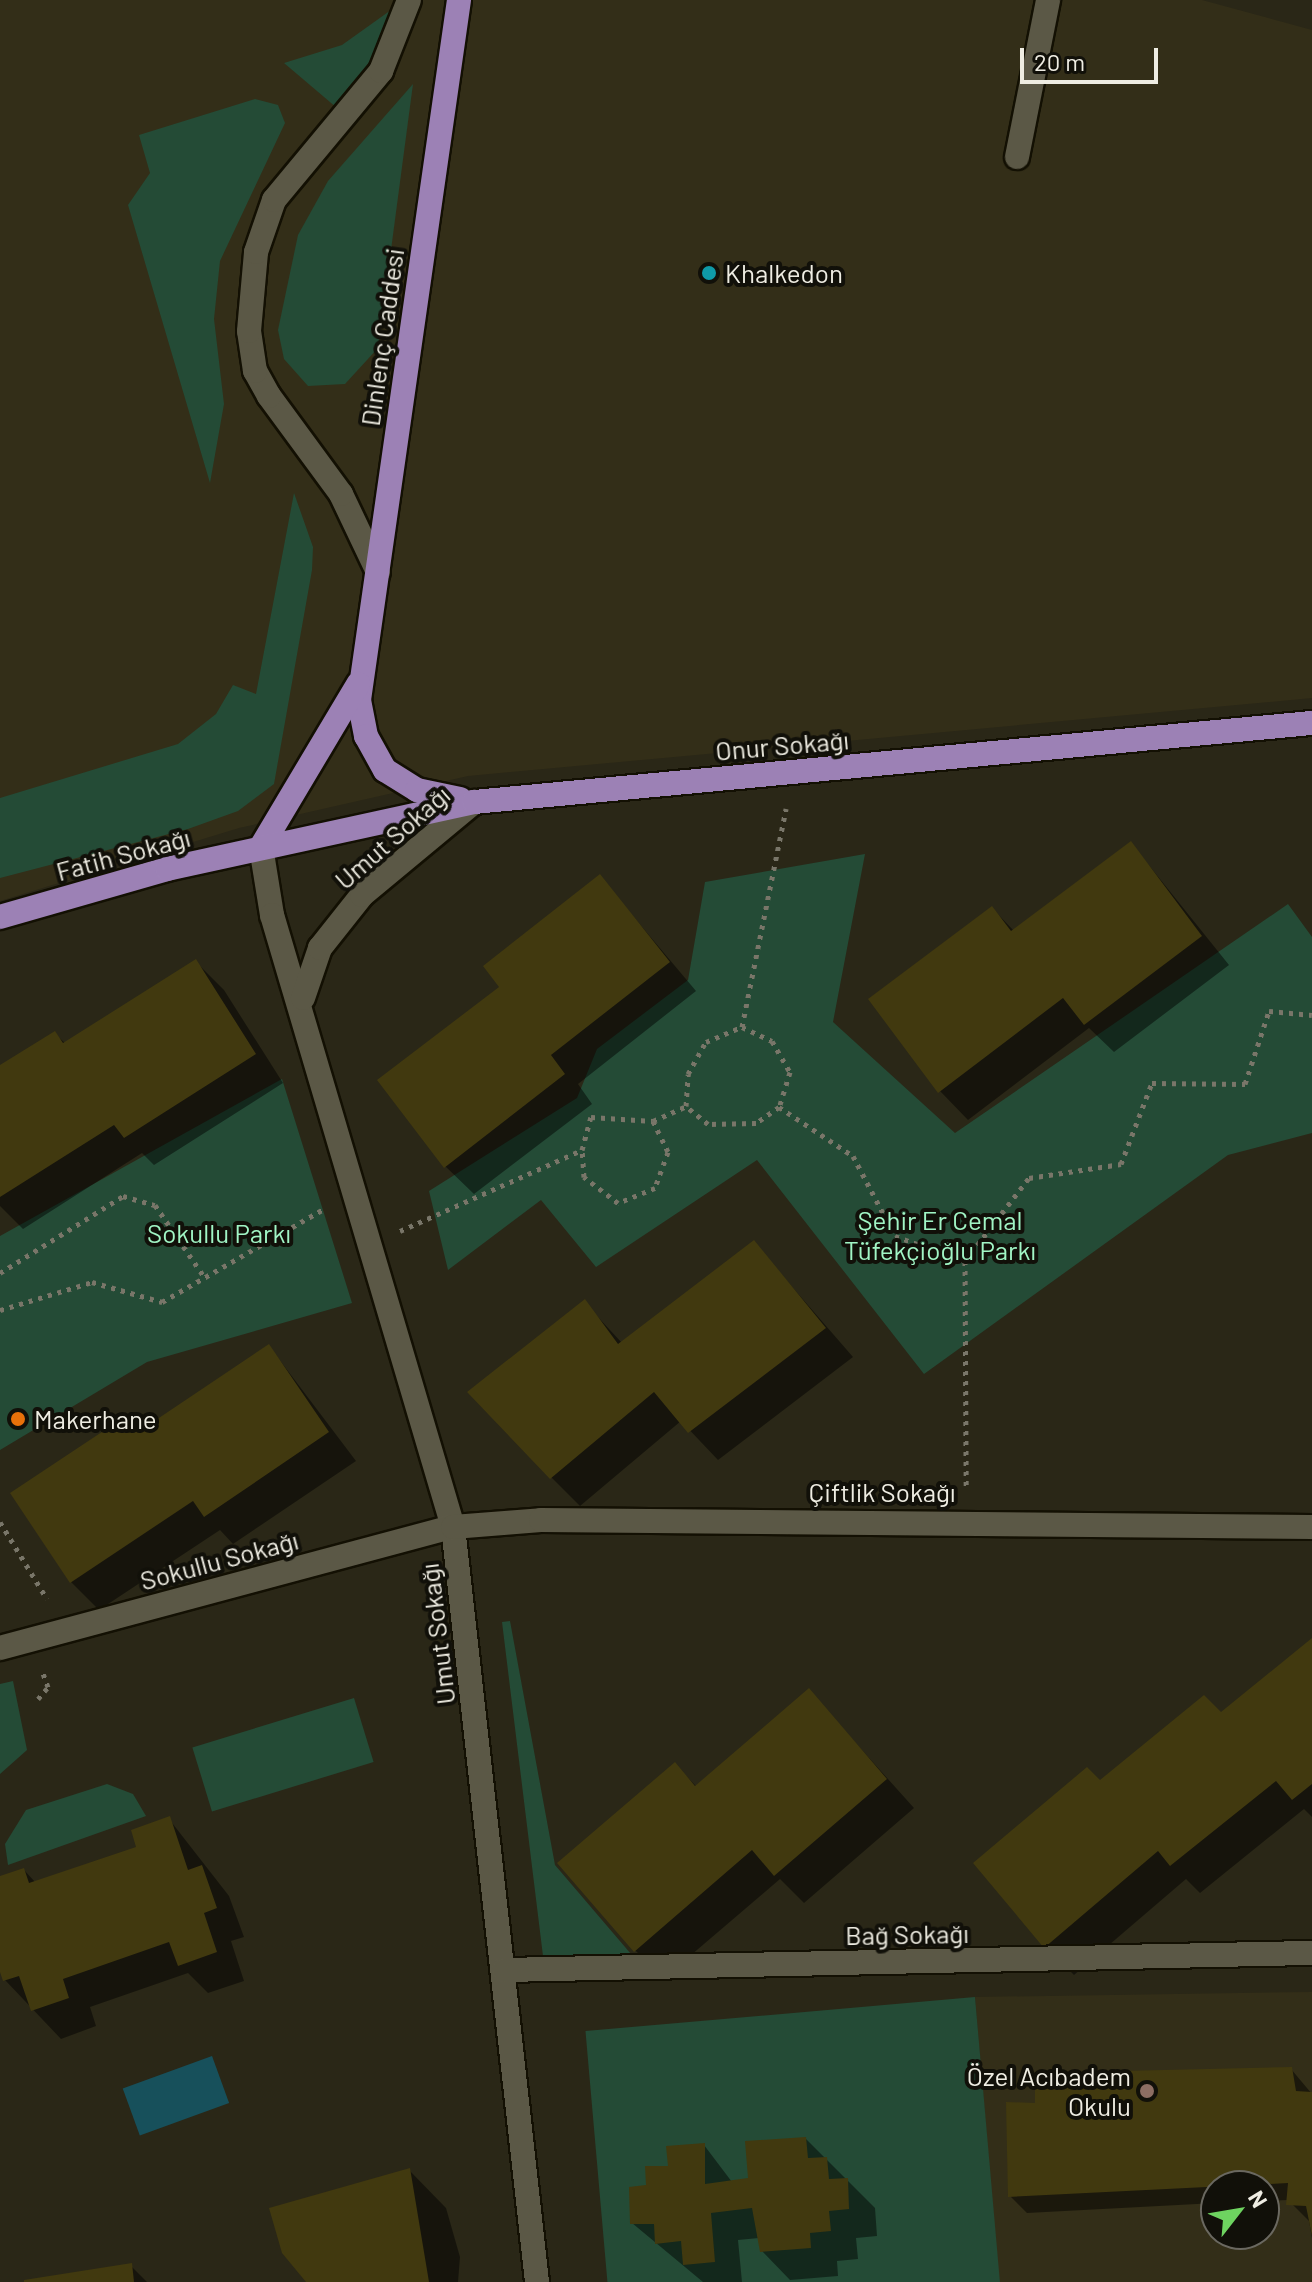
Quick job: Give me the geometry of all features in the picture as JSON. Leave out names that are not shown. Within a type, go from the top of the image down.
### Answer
[{"type":"main road","points":[[443,82],[445,0]]},
{"type":"main road","name":"Dinlenç Caddesi","points":[[459,0],[443,82],[378,572],[360,681],[362,721],[385,770],[417,790],[474,802]]},
{"type":"main road","name":"Dinlenç Caddesi","points":[[261,847],[360,681]]},
{"type":"main road","name":"Onur Sokağı","points":[[261,847],[474,802],[1312,723]]},
{"type":"main road","name":"Fatih Sokağı","points":[[0,917],[261,847]]},
{"type":"street","points":[[378,572],[341,494],[269,396],[249,331],[256,252],[274,200],[381,71],[409,0]]},
{"type":"street","points":[[1017,157],[1048,0]]},
{"type":"street","name":"Umut Sokağı","points":[[303,998],[320,948],[362,895],[474,802]]},
{"type":"street","name":"Umut Sokağı","points":[[261,847],[272,915],[303,998],[453,1527],[537,2282]]},
{"type":"street","name":"Çiftlik Sokağı","points":[[453,1527],[541,1520],[966,1520],[1312,1527]]},
{"type":"street","name":"Sokullu Sokağı","points":[[0,1648],[453,1527]]},
{"type":"street","name":"Bağ Sokağı","points":[[504,1970],[1312,1953]]},
{"type":"path","points":[[742,1027],[793,772]]},
{"type":"path","points":[[966,1520],[965,1261],[1029,1178],[1121,1164],[1152,1083],[1245,1084],[1269,1011],[1312,1015]]},
{"type":"path","points":[[742,1027],[772,1041],[790,1072],[779,1107],[756,1123],[708,1124],[686,1106],[688,1074],[706,1042],[742,1027]]},
{"type":"path","points":[[653,1121],[668,1152],[655,1188],[618,1203],[584,1177],[582,1150],[591,1117],[621,1113],[653,1121],[686,1106]]},
{"type":"path","points":[[779,1107],[853,1156],[895,1236],[965,1261]]},
{"type":"path","points":[[399,1232],[582,1150]]},
{"type":"path","points":[[0,1273],[123,1196],[155,1205],[205,1278]]},
{"type":"path","points":[[0,1310],[92,1282],[162,1302],[332,1204]]},
{"type":"path","points":[[0,1522],[53,1610]]},
{"type":"path","points":[[38,1699],[48,1687],[41,1665]]},
{"type":"shaded area","points":[[0,0],[1202,0],[1312,30],[1312,698],[468,776],[239,828],[0,901]]},
{"type":"shaded area","name":"Özel Acıbadem Okulu","points":[[1312,1992],[1312,2282],[999,2282],[975,1997]]},
{"type":"green space","points":[[391,10],[362,84],[337,108],[284,63],[342,45]]},
{"type":"green space","points":[[413,84],[378,348],[345,384],[308,386],[284,359],[278,330],[298,235],[328,181]]},
{"type":"green space","points":[[255,99],[278,105],[285,123],[220,261],[214,319],[224,404],[210,483],[128,205],[150,173],[139,135]]},
{"type":"green space","points":[[294,493],[313,547],[312,570],[274,784],[238,811],[188,829],[0,878],[0,798],[178,744],[216,714],[233,685],[256,694]]},
{"type":"green space","name":"Şehir Er Cemal Tüfekçioğlu Parkı","points":[[865,854],[833,1022],[955,1133],[1288,904],[1312,937],[1312,1133],[1228,1155],[924,1374],[757,1160],[596,1267],[541,1200],[448,1270],[429,1191],[577,1098],[597,1049],[688,980],[705,882]]},
{"type":"green space","name":"Sokullu Parkı","points":[[282,1079],[352,1303],[147,1362],[0,1450],[0,1236]]},
{"type":"green space","points":[[510,1621],[555,1865],[631,1954],[543,1956],[502,1622]]},
{"type":"green space","points":[[13,1681],[27,1750],[0,1774],[0,1684]]},
{"type":"green space","points":[[354,1698],[374,1762],[212,1811],[192,1747]]},
{"type":"green space","points":[[107,1784],[133,1794],[146,1816],[8,1865],[5,1844],[26,1810]]},
{"type":"green space","points":[[975,1997],[1000,2282],[607,2282],[585,2031]]},
{"type":"water","points":[[212,2056],[229,2103],[140,2135],[123,2088]]},
{"type":"building","points":[[1131,841],[1202,936],[1084,1025],[1063,998],[938,1093],[868,999],[992,906],[1011,931]]},
{"type":"building","points":[[600,874],[670,962],[551,1055],[565,1074],[444,1168],[377,1080],[499,987],[483,966]]},
{"type":"building","points":[[196,959],[256,1054],[124,1138],[114,1125],[0,1197],[0,1065],[55,1031],[63,1043]]},
{"type":"building","points":[[754,1240],[826,1328],[688,1433],[654,1392],[550,1479],[467,1392],[585,1299],[618,1344]]},
{"type":"building","points":[[269,1344],[329,1432],[204,1517],[193,1501],[70,1583],[10,1493],[132,1412],[144,1428]]},
{"type":"building","points":[[1312,1638],[1312,1784],[1292,1800],[1276,1781],[1170,1866],[1158,1851],[1044,1948],[973,1863],[1087,1767],[1100,1780],[1204,1695],[1221,1712]]},
{"type":"building","points":[[809,1688],[887,1779],[774,1876],[752,1850],[634,1952],[557,1863],[675,1762],[695,1786]]},
{"type":"building","points":[[170,1816],[188,1870],[202,1865],[217,1908],[204,1913],[217,1952],[178,1966],[169,1942],[63,1979],[69,1998],[31,2011],[19,1976],[3,1981],[0,1972],[0,1876],[24,1868],[29,1883],[136,1847],[131,1830]]},
{"type":"building","points":[[1292,2067],[1296,2091],[1312,2092],[1312,2236],[1306,2206],[1286,2205],[1288,2183],[1280,2183],[1280,2170],[1200,2170],[1200,2187],[1008,2197],[1006,2102],[1035,2103],[1035,2073]]},
{"type":"building","points":[[806,2137],[808,2158],[827,2157],[829,2179],[848,2178],[849,2209],[829,2211],[831,2231],[810,2233],[811,2248],[760,2252],[752,2208],[711,2213],[715,2262],[683,2265],[681,2241],[655,2244],[654,2224],[630,2224],[629,2187],[646,2185],[645,2166],[668,2166],[666,2146],[705,2143],[705,2184],[748,2178],[745,2141]]},
{"type":"building","points":[[410,2168],[429,2282],[306,2282],[282,2253],[269,2208]]},
{"type":"building","points":[[132,2263],[134,2282],[24,2282],[24,2280]]},
{"type":"place","name":"Khalkedon","points":[[709,273]]},
{"type":"place","name":"Makerhane","points":[[18,1419]]},
{"type":"place","name":"Özel Acıbadem Okulu","points":[[1147,2091]]}]
